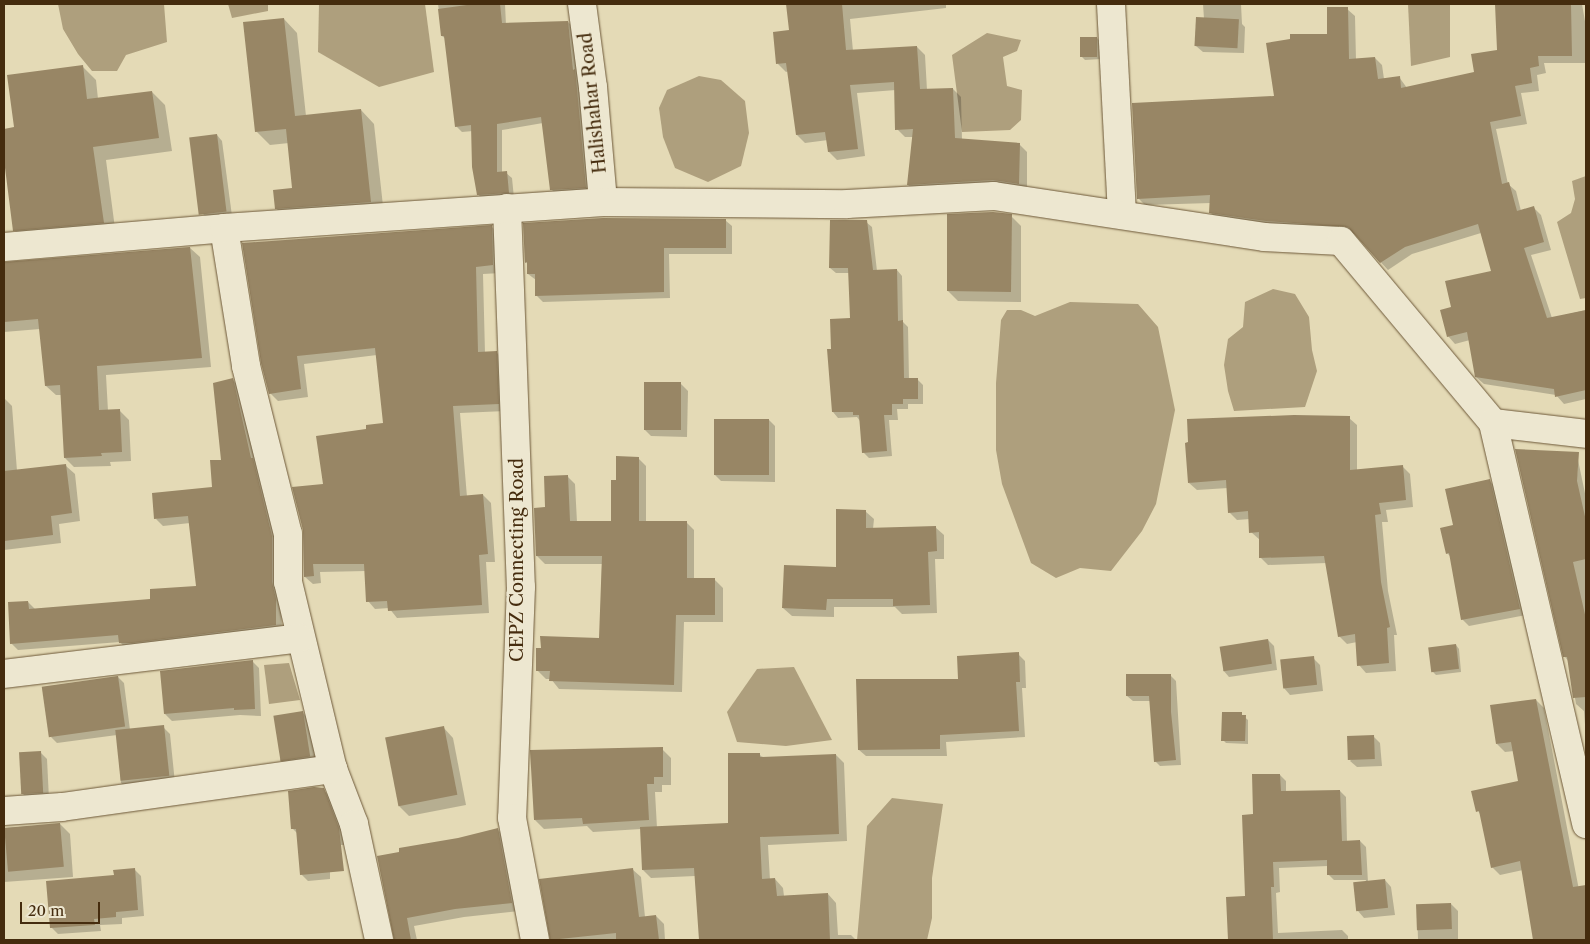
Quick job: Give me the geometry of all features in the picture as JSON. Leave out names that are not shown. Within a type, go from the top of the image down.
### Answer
[{"type":"street","name":"Halishahar Road","points":[[582,4],[593,87],[603,202]]},
{"type":"street","points":[[1111,4],[1122,215]]},
{"type":"street","points":[[4,247],[224,228],[603,202],[848,204],[994,196],[1264,237],[1341,241],[1493,422],[1586,824]]},
{"type":"street","name":"CEPZ Connecting Road","points":[[507,208],[521,586],[512,818],[535,940]]},
{"type":"street","points":[[224,228],[246,366],[288,534],[288,582],[300,638],[333,769],[354,824],[379,940]]},
{"type":"street","points":[[1493,422],[1586,434]]},
{"type":"street","points":[[4,674],[300,638]]},
{"type":"street","points":[[4,811],[62,807],[333,769]]},
{"type":"shaded area","points":[[58,4],[164,4],[167,42],[126,55],[117,71],[92,71],[78,54],[63,29]]},
{"type":"shaded area","points":[[228,4],[268,4],[268,11],[232,18]]},
{"type":"shaded area","points":[[319,4],[425,4],[434,72],[379,87],[318,52]]},
{"type":"shaded area","points":[[1408,4],[1450,4],[1450,57],[1411,66]]},
{"type":"shaded area","points":[[987,33],[1021,40],[1017,51],[1003,57],[1007,86],[1022,90],[1021,120],[1010,130],[962,132],[952,55]]},
{"type":"shaded area","points":[[699,76],[721,80],[745,101],[749,133],[741,166],[708,182],[675,168],[663,137],[659,108],[667,90]]},
{"type":"shaded area","points":[[1586,176],[1586,298],[1580,299],[1557,222],[1571,213],[1575,199],[1572,181]]},
{"type":"shaded area","points":[[1273,289],[1295,294],[1309,317],[1312,350],[1317,371],[1305,407],[1234,411],[1228,391],[1224,365],[1228,339],[1243,327],[1245,302]]},
{"type":"shaded area","points":[[1070,302],[1138,304],[1158,327],[1175,410],[1156,504],[1142,531],[1111,571],[1080,568],[1056,578],[1031,563],[1002,484],[996,450],[996,383],[1001,320],[1007,310],[1021,310],[1035,316]]},
{"type":"shaded area","points":[[289,663],[300,700],[269,704],[264,665]]},
{"type":"shaded area","points":[[794,667],[832,740],[786,746],[737,742],[727,712],[757,669]]},
{"type":"shaded area","points":[[892,798],[943,804],[932,878],[932,918],[927,940],[857,940],[867,826]]},
{"type":"building","points":[[474,4],[500,4],[502,23],[568,21],[573,70],[575,69],[586,188],[550,190],[541,117],[497,124],[497,172],[507,171],[509,193],[477,195],[472,167],[471,125],[455,127],[444,36],[441,36],[438,9]]},
{"type":"building","points":[[786,4],[842,4],[846,50],[917,46],[920,89],[953,88],[955,138],[1020,143],[1019,184],[993,180],[907,185],[913,129],[895,130],[894,82],[850,85],[858,149],[828,152],[825,132],[796,135],[786,63],[776,64],[773,32],[789,30]]},
{"type":"building","points":[[1495,4],[1571,4],[1572,56],[1538,56],[1539,66],[1530,68],[1532,83],[1515,86],[1521,116],[1490,122],[1502,184],[1509,182],[1517,211],[1534,206],[1544,242],[1524,248],[1547,318],[1586,310],[1586,390],[1555,397],[1554,389],[1475,377],[1467,332],[1447,337],[1440,310],[1451,307],[1445,281],[1491,271],[1478,224],[1405,247],[1380,263],[1348,227],[1266,221],[1209,213],[1210,195],[1137,199],[1132,103],[1274,96],[1266,43],[1290,39],[1290,34],[1327,34],[1327,7],[1348,7],[1349,59],[1375,57],[1378,79],[1400,76],[1401,88],[1474,72],[1471,54],[1497,50]]},
{"type":"building","points":[[1196,17],[1239,19],[1237,48],[1194,46]]},
{"type":"building","points":[[284,18],[295,116],[361,109],[371,202],[275,209],[273,190],[292,188],[286,129],[255,132],[243,22]]},
{"type":"building","points":[[1080,37],[1097,37],[1097,57],[1080,57]]},
{"type":"building","points":[[83,65],[87,99],[152,91],[159,138],[93,147],[104,223],[13,231],[4,160],[4,129],[14,127],[7,75]]},
{"type":"building","points":[[217,134],[227,211],[199,215],[189,137]]},
{"type":"building","points":[[993,212],[1012,214],[1011,292],[947,291],[947,214]]},
{"type":"building","points":[[603,218],[726,219],[726,248],[664,248],[664,292],[535,296],[535,274],[527,274],[527,262],[525,263],[523,223]]},
{"type":"building","points":[[830,220],[867,220],[873,270],[897,269],[898,321],[903,320],[904,378],[918,378],[918,399],[903,399],[903,404],[892,404],[892,415],[884,415],[887,451],[862,453],[859,415],[853,415],[853,412],[832,412],[827,349],[831,349],[830,319],[850,318],[848,268],[829,268]]},
{"type":"building","points":[[492,225],[493,265],[476,267],[478,352],[497,351],[499,404],[453,406],[460,496],[483,494],[488,554],[479,555],[482,605],[388,611],[387,601],[366,602],[364,564],[313,564],[314,576],[304,577],[303,530],[292,487],[323,484],[316,436],[366,429],[366,425],[383,423],[375,348],[297,356],[301,389],[269,394],[261,363],[242,243]]},
{"type":"building","points":[[190,247],[202,358],[97,366],[99,410],[120,409],[122,452],[101,453],[102,456],[64,458],[60,385],[45,386],[38,319],[4,322],[4,262]]},
{"type":"building","points":[[233,378],[251,458],[253,458],[272,536],[272,582],[276,599],[276,625],[132,643],[119,643],[118,635],[10,644],[8,602],[28,601],[29,609],[150,599],[150,589],[196,586],[188,516],[154,519],[152,493],[212,487],[210,460],[221,460],[213,383]]},
{"type":"building","points":[[644,382],[681,382],[681,430],[644,430]]},
{"type":"building","points":[[1294,415],[1350,416],[1350,470],[1403,465],[1406,500],[1379,503],[1381,514],[1375,515],[1381,582],[1390,627],[1387,628],[1389,663],[1357,666],[1355,634],[1338,637],[1324,556],[1259,558],[1259,532],[1249,533],[1248,511],[1228,513],[1226,480],[1188,483],[1185,443],[1188,442],[1187,419]]},
{"type":"building","points":[[714,419],[769,419],[769,475],[714,475]]},
{"type":"building","points":[[1515,449],[1579,452],[1577,481],[1586,521],[1586,559],[1573,562],[1586,619],[1586,697],[1573,698],[1567,657],[1563,657]]},
{"type":"building","points":[[616,456],[639,457],[639,521],[687,521],[687,578],[715,578],[715,615],[676,615],[674,685],[549,681],[550,671],[536,671],[536,648],[541,648],[540,636],[599,638],[602,556],[536,556],[534,508],[545,507],[544,476],[568,475],[570,521],[611,521],[611,480],[616,480]]},
{"type":"building","points":[[66,464],[72,513],[51,516],[53,535],[4,541],[4,471]]},
{"type":"building","points":[[1490,479],[1520,609],[1461,620],[1449,553],[1446,554],[1440,528],[1453,525],[1445,489]]},
{"type":"building","points":[[836,509],[866,510],[866,528],[936,526],[937,551],[928,552],[930,605],[893,606],[893,599],[827,599],[826,610],[782,608],[784,565],[836,567]]},
{"type":"building","points":[[1268,639],[1272,664],[1224,671],[1220,647]]},
{"type":"building","points":[[1456,644],[1459,669],[1431,672],[1428,647]]},
{"type":"building","points":[[1019,652],[1020,682],[1016,682],[1019,731],[940,735],[940,749],[858,750],[856,679],[958,679],[957,656]]},
{"type":"building","points":[[1314,656],[1317,685],[1283,688],[1280,660]]},
{"type":"building","points":[[253,660],[255,709],[234,710],[234,708],[164,714],[160,671]]},
{"type":"building","points":[[1126,674],[1171,674],[1171,712],[1176,760],[1154,762],[1149,696],[1126,696]]},
{"type":"building","points":[[118,676],[125,727],[49,737],[42,687]]},
{"type":"building","points":[[1536,699],[1573,887],[1586,885],[1586,940],[1533,940],[1520,861],[1491,868],[1479,811],[1476,812],[1471,791],[1518,781],[1511,742],[1496,744],[1490,705]]},
{"type":"building","points":[[303,711],[310,756],[281,761],[273,716]]},
{"type":"building","points":[[1222,712],[1242,712],[1242,715],[1246,715],[1245,741],[1221,741]]},
{"type":"building","points":[[164,725],[169,776],[121,781],[115,730]]},
{"type":"building","points":[[444,726],[457,795],[398,806],[385,737]]},
{"type":"building","points":[[1374,735],[1375,759],[1348,760],[1347,736]]},
{"type":"building","points":[[663,747],[663,777],[654,777],[654,784],[647,784],[649,820],[583,824],[582,818],[534,820],[530,750]]},
{"type":"building","points":[[41,751],[43,793],[21,794],[19,752]]},
{"type":"building","points":[[728,753],[760,753],[760,757],[836,754],[839,834],[760,837],[762,879],[775,878],[777,896],[828,893],[830,940],[699,940],[694,868],[642,870],[640,827],[728,823]]},
{"type":"building","points":[[1252,774],[1280,774],[1281,791],[1340,790],[1342,841],[1360,840],[1362,875],[1327,875],[1327,860],[1273,862],[1274,887],[1271,887],[1273,940],[1228,940],[1226,897],[1245,896],[1242,815],[1253,814]]},
{"type":"building","points":[[314,787],[324,788],[339,828],[344,871],[300,875],[296,829],[291,829],[288,791]]},
{"type":"building","points":[[60,823],[64,867],[8,872],[4,828]]},
{"type":"building","points":[[498,828],[512,903],[455,909],[407,918],[411,940],[394,940],[377,856],[399,852],[399,848],[458,838]]},
{"type":"building","points":[[135,868],[138,910],[116,912],[116,917],[94,919],[95,925],[50,928],[46,881],[114,875],[113,870]]},
{"type":"building","points":[[633,868],[639,917],[656,915],[659,940],[616,940],[616,933],[550,940],[539,879]]},
{"type":"building","points":[[1385,879],[1388,908],[1356,911],[1353,882]]},
{"type":"building","points":[[1451,903],[1452,929],[1417,930],[1416,904]]}]
